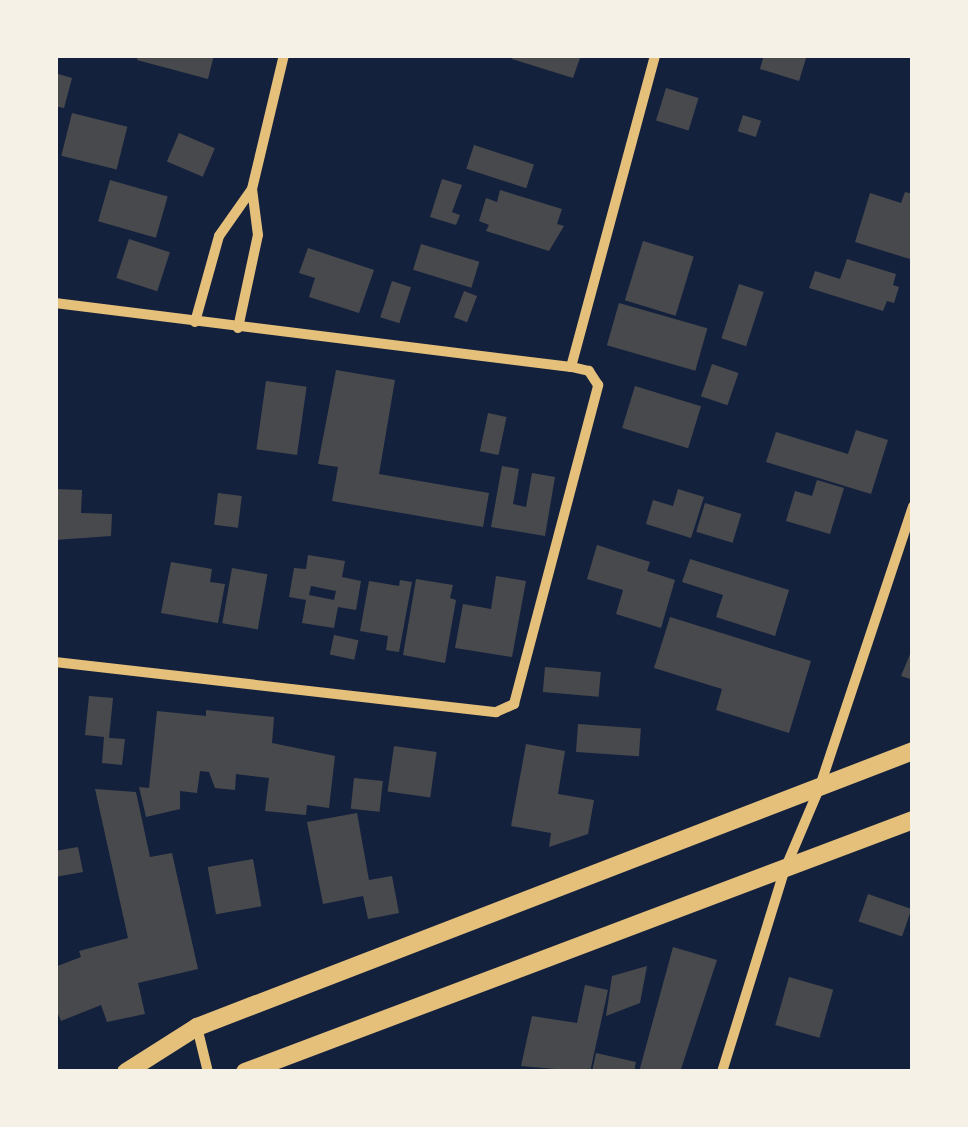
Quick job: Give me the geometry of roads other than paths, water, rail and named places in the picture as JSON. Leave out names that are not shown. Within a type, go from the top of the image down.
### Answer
[{"type":"street","points":[[238,328],[258,235],[252,188],[284,55]]},
{"type":"street","points":[[571,367],[655,55]]},
{"type":"street","points":[[195,322],[219,236],[252,188]]},
{"type":"street","points":[[55,303],[571,367],[589,371],[598,385],[514,704],[506,710],[55,662]]},
{"type":"street","points":[[722,1072],[785,869],[818,789],[913,506]]},
{"type":"street","points":[[126,1072],[197,1028],[913,751]]},
{"type":"street","points":[[246,1072],[913,820]]},
{"type":"street","points":[[197,1028],[208,1072]]}]
